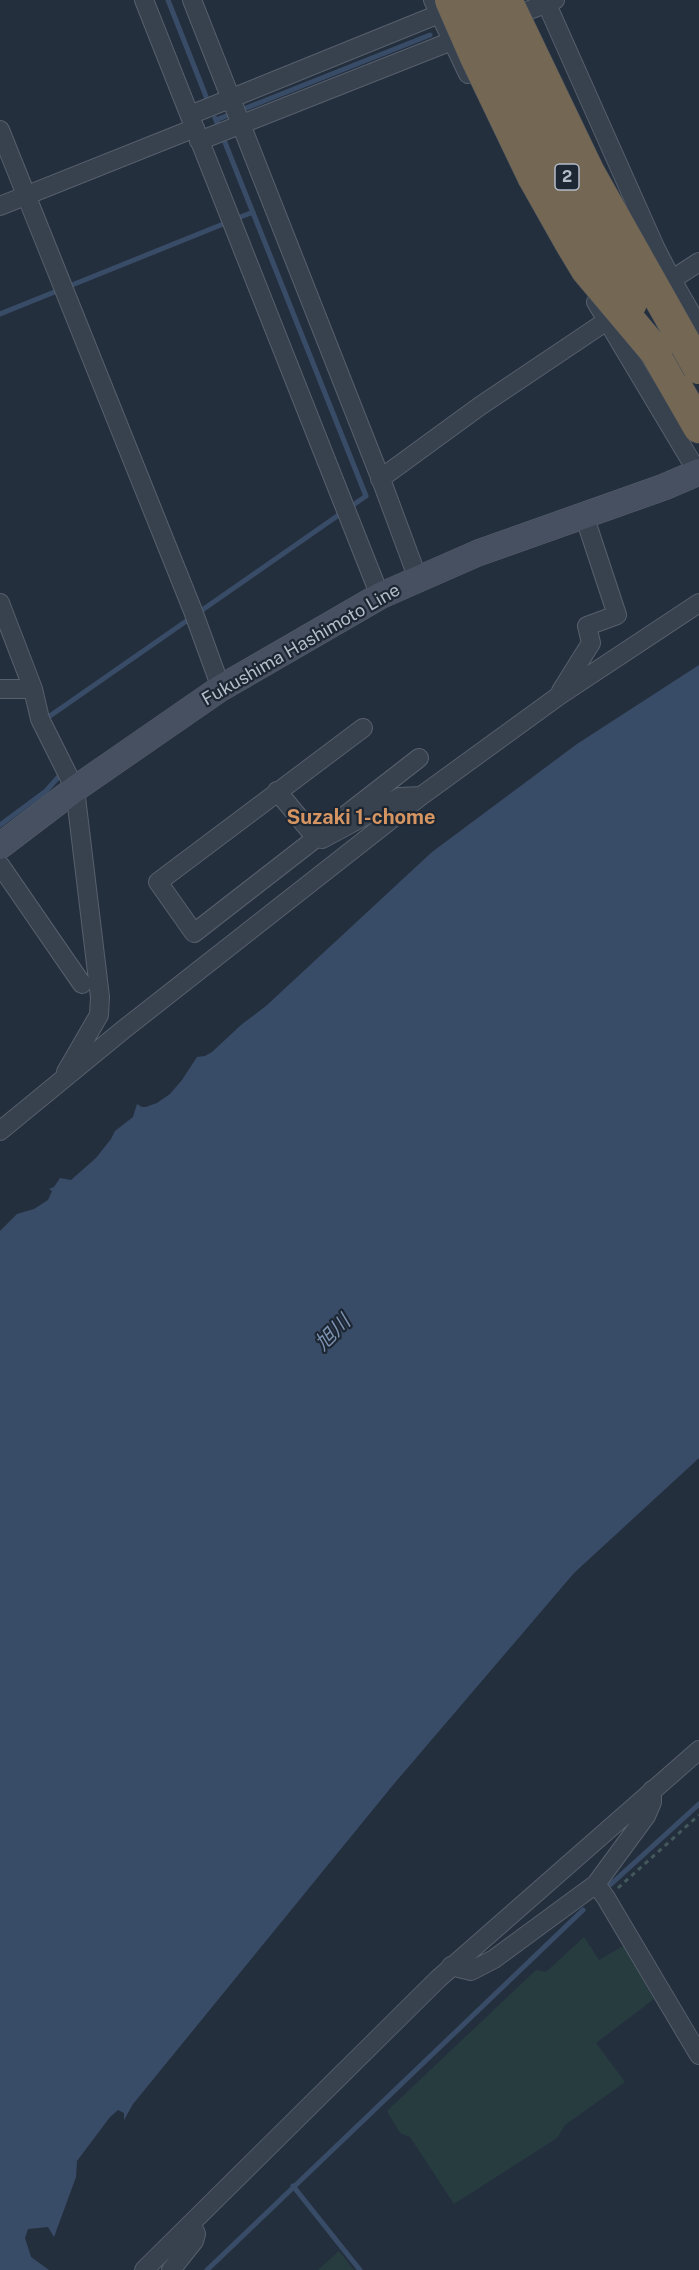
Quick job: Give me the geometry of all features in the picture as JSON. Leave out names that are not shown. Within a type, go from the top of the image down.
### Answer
[{"type":"highway","name":"2","points":[[482,0],[524,92],[657,352],[699,427]]},
{"type":"highway","name":"2","points":[[507,0],[588,171],[662,283],[699,368]]},
{"type":"highway","points":[[544,1],[580,118],[662,283]]},
{"type":"highway","points":[[441,5],[587,270],[657,352]]},
{"type":"main road","name":"Fukushima Hashimoto Line","points":[[0,846],[68,777],[380,596],[478,553],[664,487],[699,472]]},
{"type":"street","points":[[144,0],[218,119],[382,483],[418,579]]},
{"type":"street","points":[[192,0],[218,119],[232,222],[380,596]]},
{"type":"street","points":[[218,119],[441,5],[473,0]]},
{"type":"street","points":[[0,206],[218,119],[451,41],[544,1]]},
{"type":"street","points":[[441,5],[451,41],[548,233],[609,320],[699,472]]},
{"type":"street","points":[[0,130],[221,688]]},
{"type":"street","points":[[382,483],[480,406],[662,283],[699,262]]},
{"type":"street","points":[[662,283],[699,327]]},
{"type":"street","points":[[560,695],[563,686],[591,643],[587,626],[617,615],[584,515]]},
{"type":"street","points":[[0,603],[33,689],[40,719],[68,777],[100,997],[99,1015],[59,1084]]},
{"type":"street","points":[[0,1131],[123,1030],[421,796],[560,695],[699,603]]},
{"type":"street","points":[[0,689],[33,689]]},
{"type":"street","points":[[363,728],[158,882],[194,933],[419,758]]},
{"type":"street","points":[[277,791],[316,838],[322,839],[400,797],[421,796]]},
{"type":"street","points":[[0,866],[82,984]]},
{"type":"street","points":[[144,2270],[452,1966],[699,1750]]},
{"type":"street","points":[[452,1966],[471,1971],[494,1959],[601,1891],[646,1816],[652,1802],[652,1790]]},
{"type":"street","points":[[601,1891],[699,2055]]},
{"type":"street","points":[[171,2270],[194,2241],[196,2234],[192,2224]]},
{"type":"path","points":[[601,1891],[699,1815]]},
{"type":"green space","points":[[584,1937],[599,1960],[623,1946],[654,1999],[596,2043],[625,2082],[565,2125],[557,2138],[454,2204],[410,2137],[400,2133],[387,2111],[536,1970],[546,1972]]},
{"type":"green space","points":[[339,2251],[354,2270],[318,2270]]},
{"type":"water","name":"旭川","points":[[699,665],[699,1458],[574,1573],[393,1785],[133,2104],[124,2120],[124,2113],[118,2110],[110,2117],[77,2161],[76,2177],[54,2237],[48,2227],[28,2229],[25,2238],[31,2257],[49,2270],[0,2270],[0,1231],[17,1214],[34,1209],[48,1200],[52,1191],[49,1189],[54,1187],[60,1178],[71,1180],[96,1158],[115,1131],[133,1117],[137,1104],[146,1107],[170,1094],[197,1057],[212,1052],[266,1006],[432,852],[577,744]]},
{"type":"waterway","points":[[168,0],[209,104]]},
{"type":"waterway","points":[[215,118],[216,120],[430,35]]},
{"type":"waterway","points":[[46,720],[366,496],[216,120]]},
{"type":"waterway","points":[[72,285],[253,212]]},
{"type":"waterway","points":[[0,314],[57,291]]},
{"type":"waterway","points":[[0,825],[46,791],[62,773]]},
{"type":"waterway","points":[[610,1885],[699,1804]]},
{"type":"waterway","points":[[207,2270],[583,1910]]},
{"type":"waterway","points":[[293,2186],[360,2270]]},
{"type":"district","name":"Suzaki 1-chome","points":[[361,818]]}]
